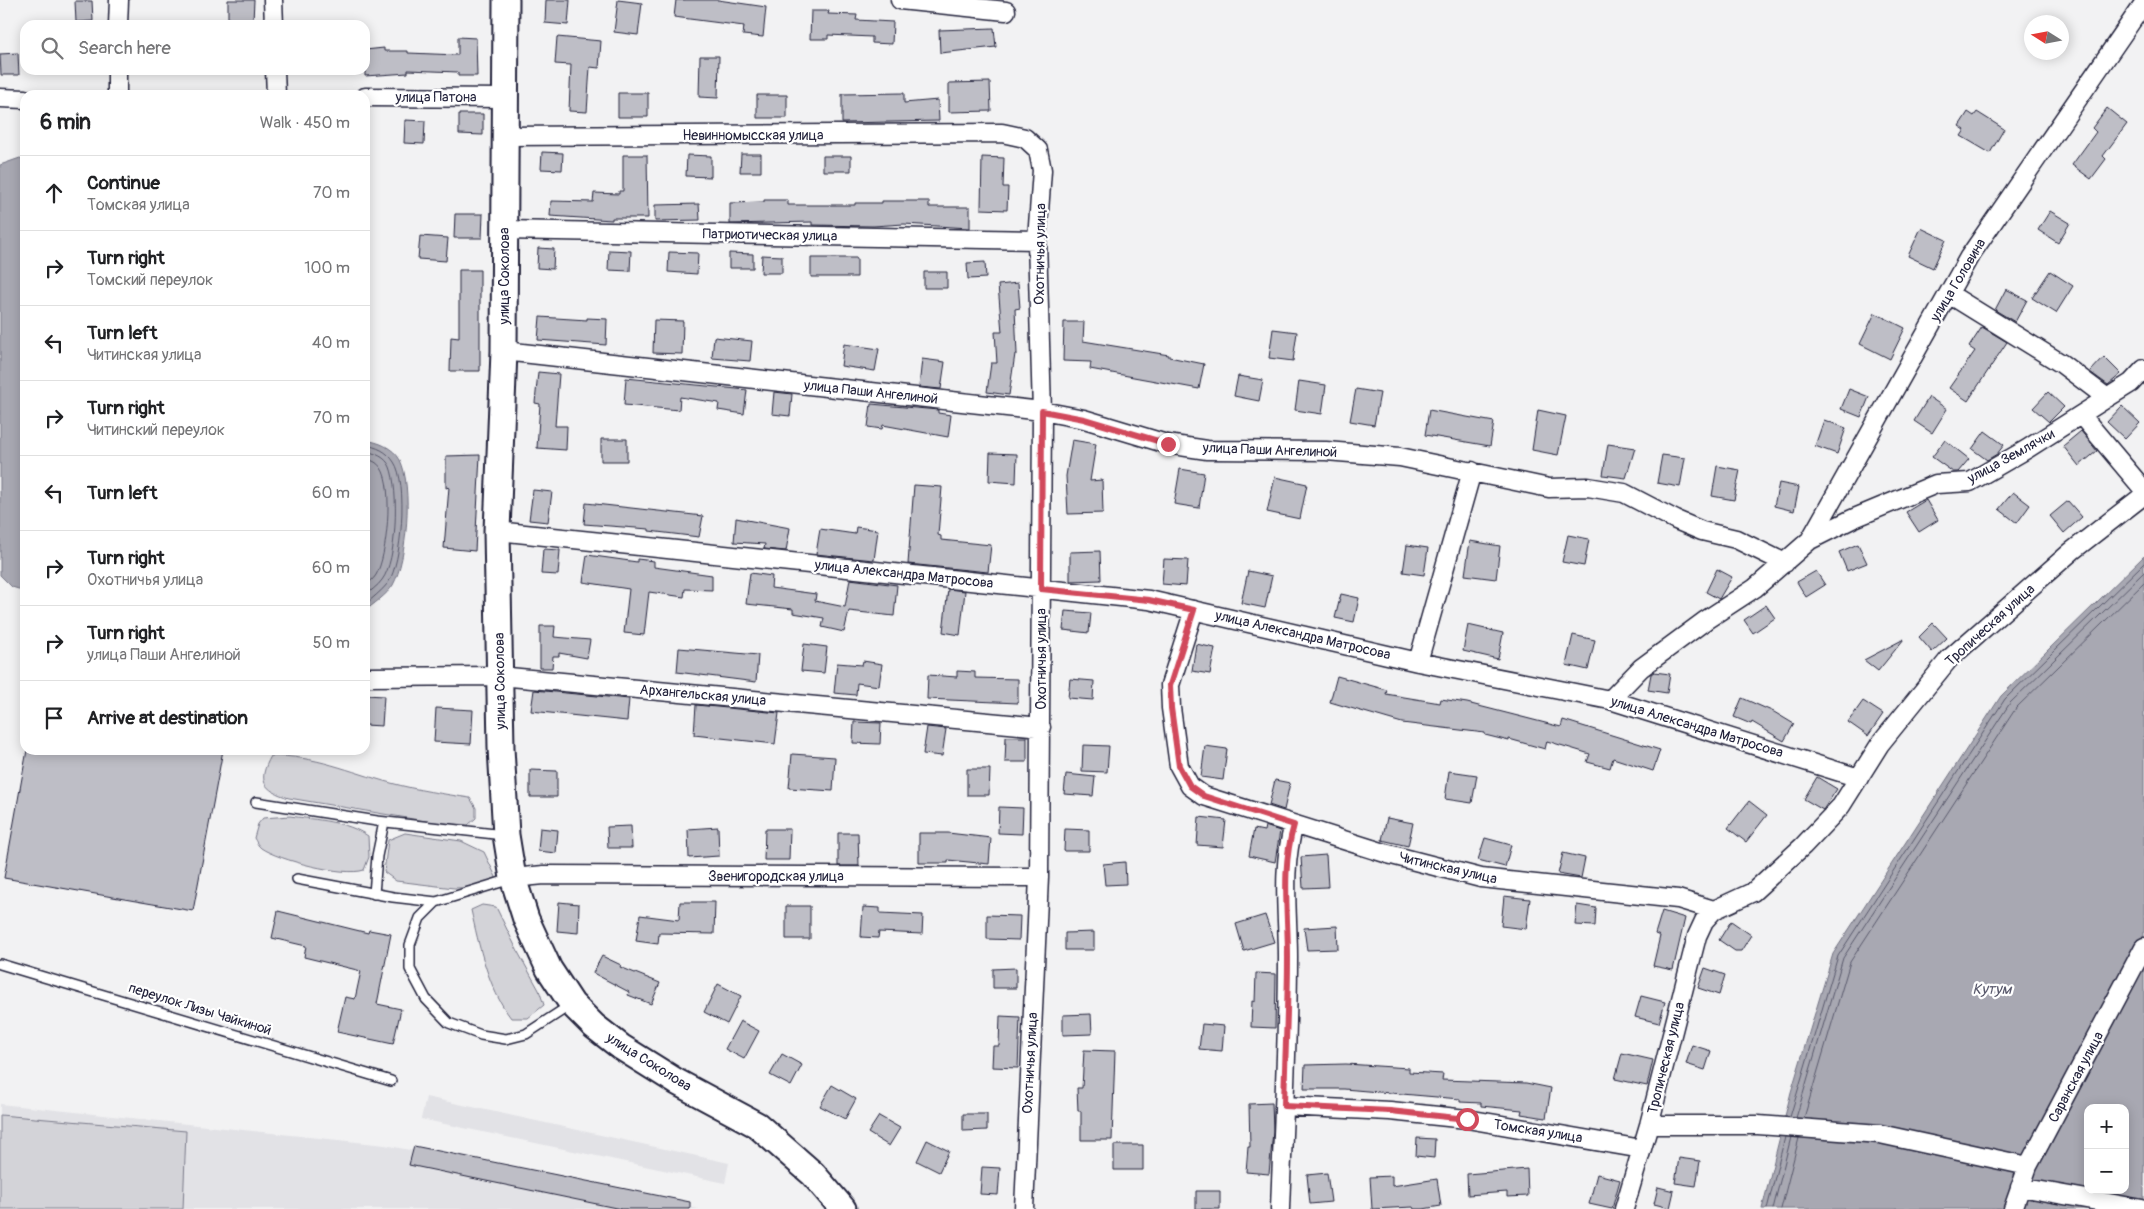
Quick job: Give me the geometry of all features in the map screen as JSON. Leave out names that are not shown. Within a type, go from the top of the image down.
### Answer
[{"type":"main road","name":"улица Соколова","points":[[506,0],[503,230],[504,351],[497,531],[499,676],[506,835],[513,878],[526,919],[545,961],[572,1004],[594,1026],[621,1047],[677,1082],[758,1124],[813,1174],[843,1209]]},
{"type":"street","points":[[118,20],[119,0]]},
{"type":"street","points":[[274,0],[274,20]]},
{"type":"street","points":[[900,0],[1006,11]]},
{"type":"street","name":"улица Головина","points":[[1610,700],[1641,668],[1706,620],[1755,588],[1810,540],[1970,257],[2144,2]]},
{"type":"street","points":[[117,90],[118,75]]},
{"type":"street","points":[[276,75],[276,90]]},
{"type":"street","name":"улица Патона","points":[[370,97],[506,98]]},
{"type":"street","points":[[0,98],[20,99]]},
{"type":"street","name":"Невинномысская улица","points":[[504,136],[1002,133]]},
{"type":"street","name":"Охотничья улица","points":[[1002,133],[1026,138],[1038,150],[1042,170],[1037,240],[1042,411],[1039,877],[1024,1209]]},
{"type":"street","name":"Патриотическая улица","points":[[503,230],[1037,240]]},
{"type":"street","points":[[1949,294],[2062,364],[2107,398]]},
{"type":"street","name":"улица Паши Ангелиной","points":[[504,351],[1042,411],[1084,419],[1168,444],[1207,450],[1326,452],[1400,457],[1549,488],[1588,487],[1624,494],[1676,520],[1702,530],[1736,539],[1785,563]]},
{"type":"street","name":"улица Землячки","points":[[1810,540],[1852,519],[1936,484],[1970,482],[2027,449],[2131,383],[2144,369]]},
{"type":"street","points":[[2081,415],[2144,490]]},
{"type":"street","points":[[1418,662],[1472,471]]},
{"type":"street","name":"Тропическая улица","points":[[1624,1209],[1649,1125],[1697,936],[1704,921],[1714,910],[1753,892],[1788,860],[1840,806],[1880,744],[1949,659],[2072,551],[2144,495]]},
{"type":"street","name":"улица Александра Матросова","points":[[497,531],[1149,600],[1418,662],[1610,700],[1858,778]]},
{"type":"street","name":"Читинская улица","points":[[1194,610],[1170,685],[1171,708],[1179,766],[1190,786],[1204,796],[1388,854],[1481,878],[1678,900],[1714,910]]},
{"type":"street","name":"Архангельская улица","points":[[370,677],[499,676],[1040,727]]},
{"type":"street","points":[[1280,1209],[1288,958],[1286,871],[1288,846],[1294,825]]},
{"type":"street","name":"Звенигородская улица","points":[[513,878],[544,875],[1039,877]]},
{"type":"street","name":"Саранская улица","points":[[2012,1209],[2028,1166],[2144,947]]},
{"type":"street","name":"Томская улица","points":[[1284,1106],[1390,1111],[1467,1119],[1642,1148]]},
{"type":"street","points":[[1649,1125],[1775,1126],[1880,1134],[2028,1166]]},
{"type":"street","points":[[2020,1187],[2142,1209]]},
{"type":"lane","points":[[256,802],[384,822],[506,835]]},
{"type":"lane","points":[[374,894],[377,856],[384,822]]},
{"type":"lane","points":[[297,879],[374,894],[436,902],[513,878]]},
{"type":"lane","points":[[436,902],[420,918],[410,945],[410,969],[426,999],[450,1023],[481,1035],[506,1039],[526,1034],[572,1004]]},
{"type":"lane","name":"переулок Лизы Чайкиной","points":[[0,964],[391,1081]]},
{"type":"shaded area","points":[[271,756],[287,756],[317,761],[376,779],[430,792],[470,798],[476,808],[476,818],[468,825],[431,822],[289,798],[273,792],[265,783],[264,772]]},
{"type":"shaded area","points":[[290,816],[341,824],[368,836],[369,857],[364,870],[355,872],[342,871],[312,866],[270,853],[260,847],[254,838],[258,824],[263,818]]},
{"type":"shaded area","points":[[405,833],[461,841],[484,852],[496,877],[491,887],[454,888],[396,881],[384,872],[388,840]]},
{"type":"shaded area","points":[[482,905],[496,907],[539,990],[544,1005],[528,1018],[511,1018],[496,994],[490,980],[471,910]]},
{"type":"shaded area","points":[[426,1097],[729,1163],[725,1183],[421,1119]]},
{"type":"shaded area","points":[[0,1104],[385,1145],[699,1209],[0,1209]]},
{"type":"shaded area","points":[[0,1115],[186,1131],[183,1209],[0,1209]]},
{"type":"water","points":[[20,158],[20,589],[12,587],[0,575],[0,165]]},
{"type":"water","points":[[370,441],[385,446],[397,455],[404,472],[406,487],[407,523],[402,559],[393,585],[384,596],[370,607]]},
{"type":"water","name":"Кутум","points":[[2144,556],[2144,1209],[1762,1209],[1791,1092],[1833,954],[2001,696]]},
{"type":"building","points":[[228,0],[254,0],[253,20],[228,20]]},
{"type":"building","points":[[546,0],[570,0],[568,25],[545,23]]},
{"type":"building","points":[[618,0],[642,3],[638,35],[614,32]]},
{"type":"building","points":[[676,0],[718,0],[766,7],[763,37],[743,35],[744,26],[674,17]]},
{"type":"building","points":[[75,1],[92,1],[93,20],[76,20]]},
{"type":"building","points":[[811,11],[829,11],[828,14],[857,15],[856,20],[893,22],[892,44],[872,43],[872,37],[828,35],[828,39],[810,39]]},
{"type":"building","points":[[994,28],[996,47],[940,53],[939,30]]},
{"type":"building","points":[[458,37],[476,38],[477,76],[458,76],[458,72],[408,70],[408,73],[365,76],[370,75],[370,49],[384,48],[384,51],[458,55]]},
{"type":"building","points":[[557,37],[601,41],[599,68],[590,67],[587,112],[569,111],[571,65],[555,64]]},
{"type":"building","points":[[18,53],[19,75],[1,75],[0,54]]},
{"type":"building","points":[[700,56],[719,56],[718,98],[699,97]]},
{"type":"building","points":[[990,82],[991,111],[949,112],[949,83]]},
{"type":"building","points":[[618,93],[648,93],[648,117],[618,117]]},
{"type":"building","points":[[904,93],[904,103],[938,100],[939,121],[842,123],[842,94]]},
{"type":"building","points":[[757,95],[787,95],[787,118],[757,118]]},
{"type":"building","points":[[2107,108],[2127,124],[2103,156],[2106,159],[2091,179],[2072,165],[2096,132],[2092,128]]},
{"type":"building","points":[[1968,112],[1974,116],[1977,112],[2004,129],[1990,153],[1961,136],[1965,130],[1959,126]]},
{"type":"building","points":[[459,114],[483,114],[483,135],[459,134]]},
{"type":"building","points":[[405,120],[425,121],[424,144],[404,143]]},
{"type":"building","points":[[542,152],[563,153],[562,170],[541,169]]},
{"type":"building","points":[[741,154],[761,154],[761,172],[740,172]]},
{"type":"building","points":[[623,155],[647,155],[648,218],[612,218],[612,220],[550,216],[551,201],[593,202],[594,193],[619,194],[619,191],[623,191]]},
{"type":"building","points":[[687,155],[711,156],[711,177],[686,176]]},
{"type":"building","points":[[823,156],[851,156],[851,171],[823,171]]},
{"type":"building","points":[[982,157],[1004,158],[1003,187],[1008,187],[1007,210],[981,209]]},
{"type":"building","points":[[764,200],[788,200],[788,205],[855,205],[855,203],[882,203],[882,201],[929,201],[929,207],[970,207],[970,228],[904,224],[873,226],[812,225],[812,222],[730,224],[730,203],[764,202]]},
{"type":"building","points":[[699,204],[700,220],[655,221],[655,205]]},
{"type":"building","points":[[2050,211],[2070,223],[2058,243],[2038,230]]},
{"type":"building","points":[[455,214],[483,214],[482,238],[454,238]]},
{"type":"building","points":[[1921,228],[1946,240],[1933,268],[1908,256]]},
{"type":"building","points":[[420,236],[448,238],[446,261],[418,259]]},
{"type":"building","points":[[538,248],[554,249],[553,269],[537,268]]},
{"type":"building","points":[[609,250],[631,251],[630,271],[608,270]]},
{"type":"building","points":[[669,252],[698,253],[697,274],[668,272]]},
{"type":"building","points":[[729,253],[753,254],[753,268],[729,268]]},
{"type":"building","points":[[762,255],[782,256],[782,273],[761,273]]},
{"type":"building","points":[[811,258],[857,258],[857,277],[811,277]]},
{"type":"building","points":[[985,262],[986,278],[968,279],[967,263]]},
{"type":"building","points":[[459,270],[480,270],[480,371],[450,371],[451,337],[459,338]]},
{"type":"building","points":[[2050,271],[2073,286],[2056,313],[2032,298]]},
{"type":"building","points":[[924,272],[947,272],[947,288],[924,288]]},
{"type":"building","points":[[1018,283],[1020,308],[1015,309],[1017,354],[1015,354],[1009,395],[987,392],[991,363],[997,363],[995,332],[1002,332],[998,285]]},
{"type":"building","points":[[2006,289],[2027,300],[2015,322],[1995,310]]},
{"type":"building","points":[[1875,313],[1905,328],[1890,359],[1860,344]]},
{"type":"building","points":[[540,317],[587,320],[587,318],[607,319],[606,345],[538,340]]},
{"type":"building","points":[[654,320],[683,321],[682,354],[653,353]]},
{"type":"building","points":[[1064,322],[1084,322],[1083,341],[1169,355],[1169,357],[1204,364],[1199,389],[1090,369],[1091,362],[1063,361]]},
{"type":"building","points":[[1982,327],[2007,342],[1968,401],[1949,388],[1975,351],[1969,347]]},
{"type":"building","points":[[1273,329],[1297,332],[1293,361],[1269,358]]},
{"type":"building","points":[[714,337],[752,341],[750,361],[712,358]]},
{"type":"building","points":[[844,344],[879,349],[875,371],[841,366]]},
{"type":"building","points":[[2104,357],[2121,374],[2108,385],[2090,372]]},
{"type":"building","points":[[922,359],[945,362],[941,389],[919,387]]},
{"type":"building","points":[[538,372],[559,374],[555,426],[567,426],[566,450],[537,448],[540,404],[535,403]]},
{"type":"building","points":[[1238,376],[1263,380],[1259,401],[1234,396]]},
{"type":"building","points":[[626,378],[747,390],[744,414],[718,410],[719,403],[680,397],[679,410],[624,405]]},
{"type":"building","points":[[1299,381],[1326,385],[1322,414],[1295,410]]},
{"type":"building","points":[[1356,389],[1380,393],[1374,425],[1350,421]]},
{"type":"building","points":[[1849,389],[1869,397],[1861,417],[1841,409]]},
{"type":"building","points":[[774,392],[792,394],[790,416],[772,414]]},
{"type":"building","points":[[2048,392],[2064,407],[2049,422],[2033,408]]},
{"type":"building","points":[[1929,397],[1947,409],[1932,433],[1914,421]]},
{"type":"building","points":[[871,404],[938,410],[938,413],[951,415],[948,437],[883,425],[882,429],[868,427]]},
{"type":"building","points":[[2122,406],[2140,423],[2125,439],[2107,422]]},
{"type":"building","points":[[1429,410],[1494,422],[1490,446],[1425,435]]},
{"type":"building","points":[[1538,410],[1566,416],[1558,455],[1532,450]]},
{"type":"building","points":[[1824,420],[1846,428],[1837,454],[1815,446]]},
{"type":"building","points":[[1985,431],[2004,445],[1997,454],[1987,460],[1972,449]]},
{"type":"building","points":[[2081,431],[2097,451],[2079,466],[2063,446]]},
{"type":"building","points":[[601,439],[627,439],[627,461],[601,461]]},
{"type":"building","points":[[1072,440],[1096,444],[1090,481],[1102,480],[1103,513],[1068,514],[1066,476]]},
{"type":"building","points":[[1945,440],[1969,459],[1958,472],[1953,472],[1932,457]]},
{"type":"building","points":[[1608,444],[1635,448],[1626,478],[1603,475]]},
{"type":"building","points":[[990,453],[1017,454],[1016,483],[989,481]]},
{"type":"building","points":[[480,455],[475,551],[444,548],[449,487],[446,488],[446,456]]},
{"type":"building","points":[[1662,455],[1685,458],[1680,487],[1657,483]]},
{"type":"building","points":[[1717,466],[1740,470],[1734,500],[1712,496]]},
{"type":"building","points":[[1180,469],[1204,473],[1199,508],[1174,504]]},
{"type":"building","points":[[1275,477],[1307,484],[1300,519],[1267,512]]},
{"type":"building","points":[[1779,483],[1799,487],[1794,511],[1774,506]]},
{"type":"building","points":[[914,485],[942,487],[938,535],[941,536],[941,540],[991,545],[988,572],[908,564]]},
{"type":"building","points":[[533,490],[552,492],[548,522],[529,520]]},
{"type":"building","points":[[2013,492],[2030,505],[2017,523],[1999,509]]},
{"type":"building","points":[[1926,500],[1938,520],[1919,532],[1906,512]]},
{"type":"building","points":[[2068,501],[2082,517],[2064,533],[2050,516]]},
{"type":"building","points":[[586,503],[703,516],[699,537],[649,531],[649,529],[584,524]]},
{"type":"building","points":[[736,518],[790,528],[786,551],[764,549],[765,544],[734,542]]},
{"type":"building","points":[[856,527],[878,530],[874,560],[816,554],[820,529],[855,534]]},
{"type":"building","points":[[1568,535],[1589,539],[1584,566],[1562,562]]},
{"type":"building","points":[[1470,541],[1500,546],[1496,579],[1465,575]]},
{"type":"building","points":[[1858,544],[1867,563],[1847,571],[1839,552]]},
{"type":"building","points":[[1407,545],[1428,548],[1424,575],[1403,572]]},
{"type":"building","points":[[543,549],[560,550],[558,575],[541,574]]},
{"type":"building","points":[[1100,551],[1101,580],[1070,581],[1070,552]]},
{"type":"building","points":[[587,555],[637,562],[637,559],[654,561],[654,567],[712,575],[712,590],[685,589],[684,597],[649,592],[644,635],[624,633],[629,589],[583,582]]},
{"type":"building","points":[[1164,559],[1188,560],[1186,586],[1162,584]]},
{"type":"building","points":[[1717,569],[1732,577],[1719,599],[1706,592]]},
{"type":"building","points":[[1248,571],[1272,576],[1265,608],[1241,603]]},
{"type":"building","points":[[1816,571],[1825,585],[1806,597],[1797,582]]},
{"type":"building","points":[[750,573],[772,576],[771,588],[816,594],[815,601],[845,607],[850,579],[897,585],[894,616],[849,611],[844,632],[822,627],[824,618],[793,613],[793,609],[746,604]]},
{"type":"building","points":[[948,589],[965,591],[960,635],[943,632]]},
{"type":"building","points":[[1341,594],[1359,598],[1354,622],[1335,618]]},
{"type":"building","points":[[1766,605],[1775,618],[1753,633],[1744,620]]},
{"type":"building","points":[[1065,611],[1091,613],[1089,633],[1063,630]]},
{"type":"building","points":[[1933,623],[1947,638],[1932,652],[1919,637]]},
{"type":"building","points":[[1468,625],[1503,633],[1498,659],[1463,651]]},
{"type":"building","points":[[540,626],[555,626],[554,637],[590,640],[587,658],[559,653],[559,656],[553,656],[552,668],[540,668]]},
{"type":"building","points":[[1573,635],[1595,640],[1588,670],[1566,665]]},
{"type":"building","points":[[1904,639],[1878,671],[1864,660]]},
{"type":"building","points":[[804,644],[827,647],[824,673],[801,671]]},
{"type":"building","points":[[1196,644],[1215,648],[1210,674],[1192,671]]},
{"type":"building","points":[[679,648],[758,655],[756,682],[677,672]]},
{"type":"building","points":[[863,661],[882,664],[879,686],[857,683],[856,695],[834,693],[837,663],[862,665]]},
{"type":"building","points":[[957,671],[975,672],[975,678],[1018,679],[1018,703],[927,699],[928,675],[957,677]]},
{"type":"building","points":[[1654,672],[1670,674],[1667,693],[1648,690],[1651,674]]},
{"type":"building","points":[[1337,676],[1387,690],[1386,694],[1440,703],[1441,699],[1467,703],[1561,727],[1563,720],[1660,750],[1653,771],[1613,758],[1610,768],[1587,762],[1590,754],[1547,741],[1545,749],[1509,739],[1509,741],[1485,735],[1485,733],[1402,723],[1330,702]]},
{"type":"building","points":[[1070,679],[1094,681],[1093,700],[1068,698]]},
{"type":"building","points":[[534,690],[629,699],[627,721],[531,711]]},
{"type":"building","points":[[370,695],[384,696],[382,726],[370,725]]},
{"type":"building","points":[[1742,698],[1774,712],[1794,724],[1784,741],[1752,722],[1751,724],[1734,717]]},
{"type":"building","points":[[1863,701],[1883,714],[1868,736],[1848,722]]},
{"type":"building","points":[[696,705],[779,713],[775,744],[694,735]]},
{"type":"building","points":[[436,708],[473,710],[471,744],[434,742]]},
{"type":"building","points":[[854,722],[881,723],[880,744],[853,743]]},
{"type":"building","points":[[927,727],[946,729],[942,756],[923,754]]},
{"type":"building","points":[[1006,737],[1027,737],[1027,762],[1005,762]]},
{"type":"building","points":[[1083,745],[1109,746],[1107,772],[1082,771]]},
{"type":"building","points":[[1205,746],[1227,749],[1223,780],[1201,777]]},
{"type":"building","points":[[792,754],[835,757],[833,791],[789,788]]},
{"type":"building","points":[[26,755],[222,755],[193,911],[4,878]]},
{"type":"building","points":[[967,769],[990,769],[989,795],[967,795]]},
{"type":"building","points":[[530,770],[557,771],[557,797],[530,797]]},
{"type":"building","points":[[1449,771],[1477,775],[1472,803],[1445,799]]},
{"type":"building","points":[[1066,774],[1095,777],[1093,796],[1064,794]]},
{"type":"building","points":[[1817,777],[1837,789],[1823,810],[1804,799]]},
{"type":"building","points":[[1275,780],[1290,783],[1284,810],[1269,805]]},
{"type":"building","points":[[1749,801],[1767,815],[1746,842],[1728,828]]},
{"type":"building","points":[[999,807],[1023,808],[1022,834],[998,833]]},
{"type":"building","points":[[1199,817],[1226,820],[1223,847],[1197,845]]},
{"type":"building","points":[[1387,818],[1413,823],[1408,846],[1382,840]]},
{"type":"building","points":[[631,826],[632,848],[608,848],[607,827]]},
{"type":"building","points":[[1265,826],[1280,831],[1275,862],[1249,856],[1254,829],[1264,831]]},
{"type":"building","points":[[718,827],[719,856],[689,858],[688,829]]},
{"type":"building","points":[[540,828],[558,830],[556,853],[538,851]]},
{"type":"building","points":[[765,829],[790,829],[789,860],[764,860]]},
{"type":"building","points":[[1065,829],[1089,830],[1089,851],[1064,851]]},
{"type":"building","points":[[838,833],[858,833],[859,866],[838,866]]},
{"type":"building","points":[[919,833],[948,833],[991,838],[989,864],[948,860],[948,863],[919,863]]},
{"type":"building","points":[[1485,838],[1511,845],[1505,867],[1478,860]]},
{"type":"building","points":[[1563,853],[1585,858],[1581,878],[1558,874]]},
{"type":"building","points":[[1326,855],[1328,887],[1303,888],[1301,857]]},
{"type":"building","points":[[1125,862],[1126,884],[1105,885],[1103,864]]},
{"type":"building","points":[[1504,896],[1530,899],[1526,929],[1501,926]]},
{"type":"building","points":[[559,902],[579,904],[578,933],[557,931]]},
{"type":"building","points":[[680,902],[715,902],[714,934],[659,933],[658,944],[636,941],[640,915],[679,920]]},
{"type":"building","points":[[1577,905],[1596,908],[1595,926],[1575,925]]},
{"type":"building","points":[[786,906],[810,906],[810,939],[786,939]]},
{"type":"building","points":[[863,907],[880,908],[880,913],[923,915],[922,934],[879,932],[878,938],[861,937]]},
{"type":"building","points":[[278,911],[368,933],[369,930],[391,934],[377,1004],[401,1009],[393,1044],[337,1032],[345,997],[355,999],[361,971],[304,957],[306,946],[272,938]]},
{"type":"building","points":[[1662,911],[1685,918],[1673,970],[1653,966],[1660,936],[1655,934]]},
{"type":"building","points":[[987,915],[1020,916],[1019,940],[987,939]]},
{"type":"building","points":[[1265,915],[1274,942],[1244,951],[1236,924]]},
{"type":"building","points":[[1731,921],[1751,935],[1741,951],[1735,951],[1719,940]]},
{"type":"building","points":[[1337,926],[1338,949],[1307,950],[1304,928]]},
{"type":"building","points":[[1094,932],[1094,950],[1065,950],[1065,933]]},
{"type":"building","points":[[602,956],[621,965],[620,967],[660,983],[651,1004],[628,995],[629,992],[593,973]]},
{"type":"building","points":[[1016,968],[1016,988],[993,988],[993,969]]},
{"type":"building","points":[[1705,968],[1725,975],[1719,995],[1698,988]]},
{"type":"building","points":[[1256,973],[1276,974],[1275,1028],[1251,1027],[1252,1001],[1255,1002]]},
{"type":"building","points":[[718,984],[741,996],[727,1024],[704,1012]]},
{"type":"building","points":[[1641,996],[1665,1002],[1659,1023],[1635,1017]]},
{"type":"building","points":[[1091,1014],[1092,1034],[1063,1035],[1063,1015]]},
{"type":"building","points":[[1000,1016],[1020,1017],[1018,1068],[992,1067],[993,1046],[999,1046]]},
{"type":"building","points":[[740,1021],[759,1031],[744,1059],[725,1049]]},
{"type":"building","points":[[1202,1024],[1224,1026],[1222,1051],[1199,1049]]},
{"type":"building","points":[[1692,1045],[1711,1051],[1705,1070],[1686,1064]]},
{"type":"building","points":[[1084,1050],[1115,1051],[1112,1140],[1081,1140],[1081,1111],[1078,1111],[1077,1088],[1082,1088]]},
{"type":"building","points":[[1622,1053],[1653,1060],[1647,1086],[1615,1079]]},
{"type":"building","points":[[782,1054],[802,1065],[791,1086],[770,1075]]},
{"type":"building","points":[[1346,1064],[1409,1068],[1409,1072],[1443,1074],[1442,1080],[1526,1083],[1551,1088],[1546,1118],[1521,1114],[1522,1110],[1481,1106],[1481,1103],[1460,1102],[1460,1099],[1344,1089],[1304,1089],[1305,1065]]},
{"type":"building","points":[[832,1085],[856,1099],[845,1119],[820,1106]]},
{"type":"building","points":[[1272,1103],[1273,1131],[1269,1174],[1246,1172],[1248,1147],[1250,1147],[1249,1104]]},
{"type":"building","points":[[963,1114],[987,1114],[987,1130],[963,1131]]},
{"type":"building","points":[[879,1116],[900,1128],[889,1146],[868,1133]]},
{"type":"building","points":[[1417,1138],[1435,1139],[1434,1158],[1416,1156]]},
{"type":"building","points":[[927,1140],[949,1151],[939,1172],[917,1161]]},
{"type":"building","points":[[1114,1145],[1143,1145],[1143,1170],[1114,1170]]},
{"type":"building","points":[[414,1146],[690,1202],[690,1209],[621,1209],[409,1165]]},
{"type":"building","points":[[1679,1158],[1700,1161],[1696,1186],[1675,1183]]},
{"type":"building","points":[[982,1167],[1000,1168],[998,1195],[980,1194]]},
{"type":"building","points":[[1527,1169],[1528,1196],[1507,1197],[1507,1192],[1468,1195],[1467,1174]]},
{"type":"building","points":[[1327,1173],[1331,1202],[1310,1204],[1307,1175]]},
{"type":"building","points":[[1597,1174],[1620,1180],[1612,1209],[1589,1204]]},
{"type":"building","points":[[1392,1176],[1392,1186],[1437,1179],[1441,1206],[1423,1209],[1414,1209],[1413,1207],[1372,1209],[1370,1177]]},
{"type":"building","points":[[1658,1187],[1674,1191],[1670,1208],[1654,1204]]},
{"type":"building","points":[[1196,1191],[1220,1191],[1220,1209],[1196,1209]]},
{"type":"route","points":[[1168,444],[1084,419],[1042,411],[1041,589],[1149,600],[1194,610],[1178,655],[1170,685],[1171,708],[1179,766],[1190,786],[1204,796],[1294,825],[1288,846],[1286,871],[1288,958],[1284,1106],[1390,1111],[1467,1119]]}]
